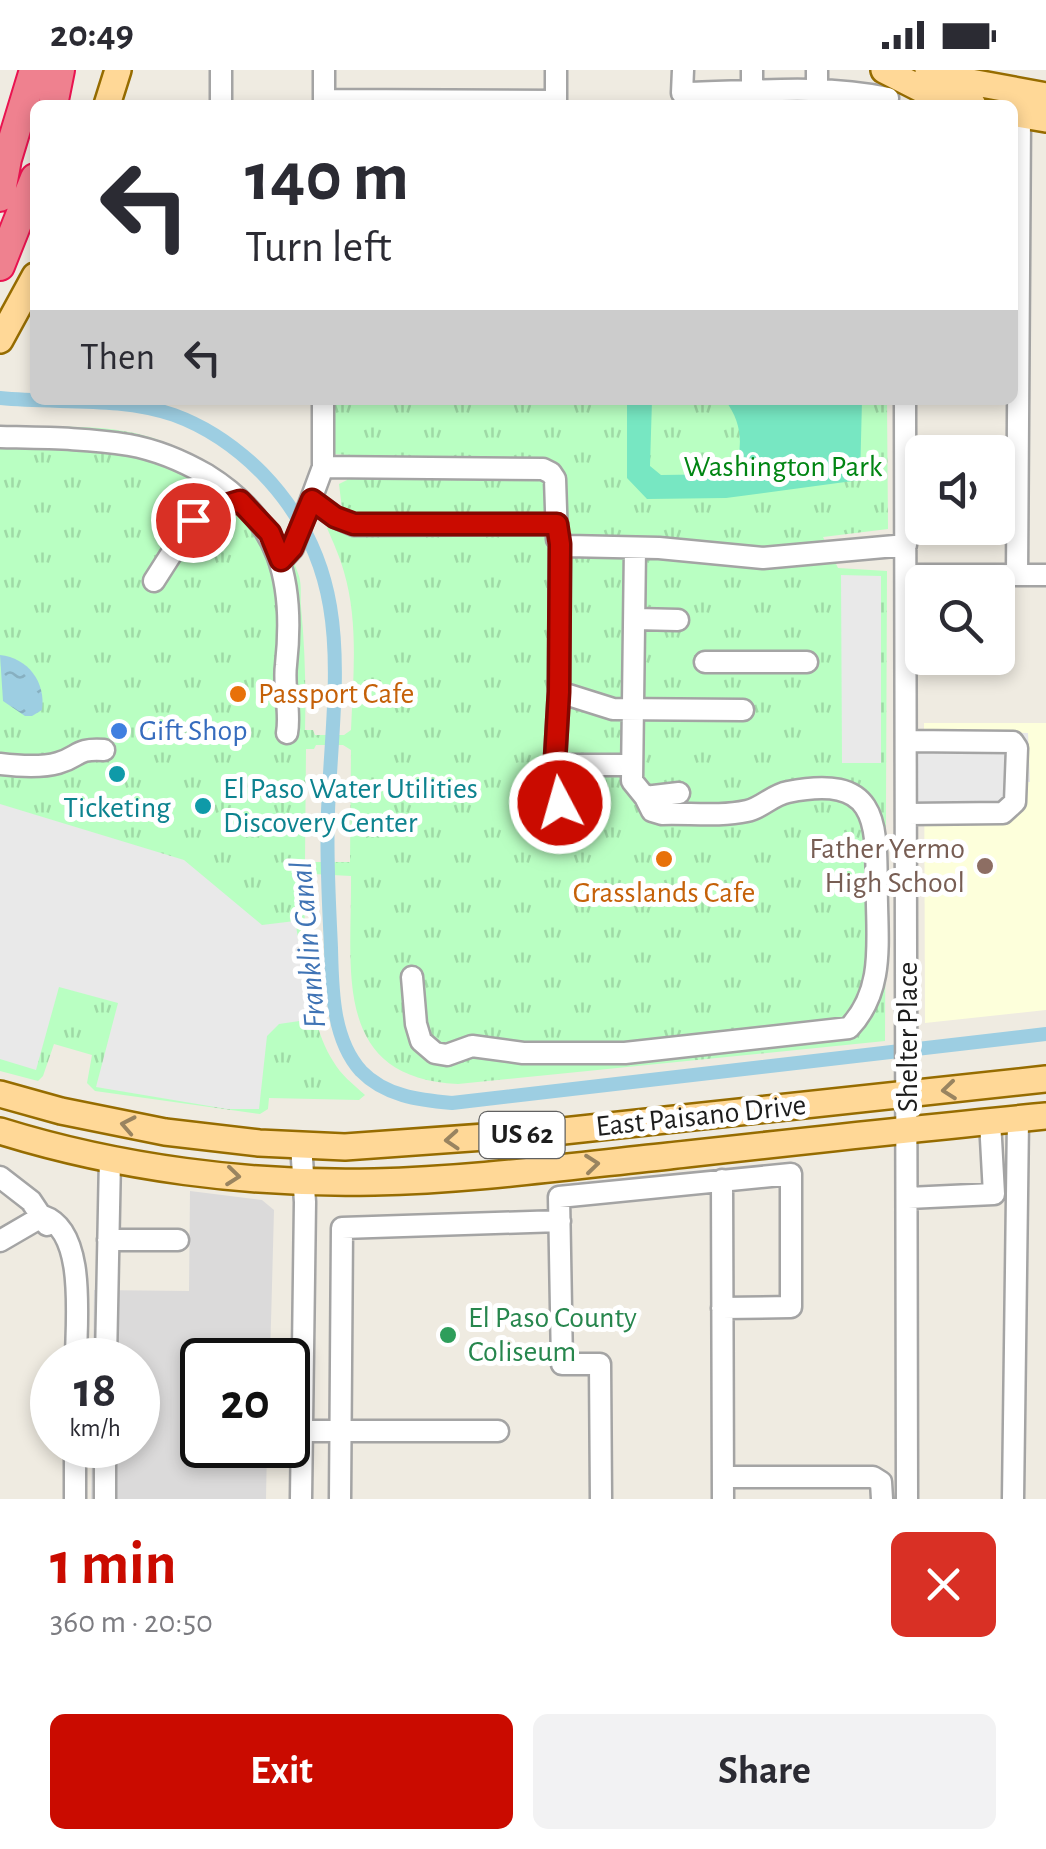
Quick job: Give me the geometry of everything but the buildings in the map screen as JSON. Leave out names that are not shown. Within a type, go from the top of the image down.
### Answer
[{"type":"highway","points":[[0,197],[4,166],[34,70]]},
{"type":"highway","points":[[53,100],[60,70]]},
{"type":"highway","points":[[0,266],[30,191]]},
{"type":"main road","points":[[109,100],[118,70]]},
{"type":"main road","points":[[931,71],[965,82],[1046,96]]},
{"type":"main road","points":[[892,85],[952,100]]},
{"type":"main road","points":[[1018,113],[1046,118]]},
{"type":"main road","points":[[0,340],[30,285]]},
{"type":"main road","name":"East Paisano Drive","points":[[0,1094],[165,1132],[301,1146],[393,1145],[554,1132],[1046,1079]]},
{"type":"main road","points":[[53,1145],[61,1110]]},
{"type":"main road","name":"East Paisano Drive","points":[[0,1131],[110,1158],[224,1175],[304,1181],[419,1180],[1046,1116]]},
{"type":"street","points":[[221,70],[221,100]]},
{"type":"street","points":[[324,70],[324,100]]},
{"type":"street","points":[[556,70],[556,100]]},
{"type":"street","points":[[683,70],[682,93],[752,80],[817,81],[863,93],[892,85]]},
{"type":"street","points":[[287,733],[287,554],[316,490],[323,405]]},
{"type":"street","name":"Shelter Place","points":[[905,405],[905,435]]},
{"type":"street","points":[[1017,405],[1017,575],[1046,575]]},
{"type":"street","points":[[0,437],[93,440],[155,451],[186,462],[224,486],[287,554]]},
{"type":"street","points":[[316,490],[543,470],[551,473],[555,479],[558,534],[559,692],[554,766],[560,803]]},
{"type":"street","points":[[316,490],[335,517],[354,524],[558,534],[635,548],[763,558],[906,545]]},
{"type":"street","points":[[154,581],[193,520],[203,512],[240,501]]},
{"type":"street","name":"Shelter Place","points":[[906,545],[907,565]]},
{"type":"street","points":[[412,977],[421,1041],[434,1053],[447,1055],[472,1046],[503,1052],[625,1053],[849,1028],[862,1014],[873,991],[877,966],[876,828],[865,804],[850,792],[836,788],[775,796],[750,811],[662,814],[652,811],[632,781],[635,548]]},
{"type":"street","points":[[636,619],[678,620]]},
{"type":"street","points":[[705,662],[807,662]]},
{"type":"street","name":"Shelter Place","points":[[907,675],[907,1499]]},
{"type":"street","points":[[559,692],[596,706],[635,710],[743,710]]},
{"type":"street","points":[[907,741],[1013,742],[1017,748],[1015,802],[1010,809],[1003,813],[908,814]]},
{"type":"street","points":[[0,764],[60,763],[83,750],[104,750]]},
{"type":"street","points":[[554,766],[631,766]]},
{"type":"street","points":[[645,798],[679,793]]},
{"type":"street","points":[[1013,1499],[1018,1118]]},
{"type":"street","points":[[908,1198],[994,1194],[990,1121]]},
{"type":"street","points":[[301,1146],[303,1338]]},
{"type":"street","points":[[106,1338],[110,1158]]},
{"type":"street","points":[[601,1499],[600,1364],[562,1364],[559,1197],[791,1174],[791,1307],[722,1308]]},
{"type":"street","points":[[0,1177],[43,1216],[55,1241],[62,1278],[62,1338]]},
{"type":"street","points":[[722,1180],[724,1499]]},
{"type":"street","points":[[0,1242],[43,1216]]},
{"type":"street","points":[[43,1216],[59,1224],[71,1248],[75,1338]]},
{"type":"street","points":[[340,1499],[342,1228],[560,1221]]},
{"type":"street","points":[[108,1240],[178,1240]]},
{"type":"street","points":[[310,1431],[498,1431]]},
{"type":"street","points":[[62,1468],[62,1499]]},
{"type":"street","points":[[75,1499],[76,1468]]},
{"type":"street","points":[[105,1468],[105,1499]]},
{"type":"street","points":[[301,1468],[301,1499]]},
{"type":"street","points":[[723,1476],[873,1477],[881,1482],[882,1499]]},
{"type":"shaded area","points":[[841,575],[881,576],[881,763],[842,763]]},
{"type":"shaded area","name":"Father Yermo High School","points":[[924,723],[1046,723],[1046,1010],[925,1023]]},
{"type":"shaded area","points":[[931,731],[1028,733],[1030,782],[1012,782],[1012,811],[918,811],[917,735],[931,735]]},
{"type":"shaded area","points":[[0,804],[184,860],[262,925],[295,921],[313,1019],[279,1024],[267,1036],[259,1109],[227,1109],[96,1087],[118,1003],[59,987],[36,1070],[0,1059]]},
{"type":"shaded area","points":[[190,1191],[262,1200],[274,1210],[271,1338],[180,1338],[180,1468],[267,1468],[266,1499],[91,1499],[92,1468],[160,1468],[160,1338],[93,1338],[94,1290],[189,1291]]},
{"type":"green space","name":"Washington Park","points":[[334,405],[887,405],[888,529],[823,537],[838,568],[887,571],[885,1041],[458,1084],[417,1077],[388,1062],[369,1040],[357,1013],[350,947],[351,876],[313,874],[305,877],[311,996],[323,1042],[340,1071],[365,1095],[359,1100],[269,1098],[268,1109],[260,1114],[95,1091],[87,1083],[92,1055],[54,1044],[38,1081],[0,1071],[0,427],[92,428],[146,436],[196,456],[240,487],[275,528],[299,576],[305,730],[313,730],[315,735],[344,735],[351,730],[352,611],[342,566],[327,528],[342,509],[339,484],[347,480],[346,455],[333,454]],"holes":[[[343,745],[351,750],[350,862],[305,862],[306,749]]]},
{"type":"green space","name":"Washington Park","points":[[627,405],[652,405],[650,466],[661,475],[734,474],[740,436],[728,405],[862,405],[860,480],[726,498],[647,499],[627,478]]},
{"type":"water","points":[[0,655],[19,661],[33,673],[41,690],[42,710],[25,716],[3,701]]},
{"type":"waterway","name":"Franklin Canal","points":[[0,398],[30,399]]},
{"type":"waterway","name":"Franklin Canal","points":[[132,405],[186,420],[242,455],[293,511],[314,550],[327,590],[335,675],[327,845],[332,980],[344,1044],[370,1079],[415,1098],[452,1103],[1046,1034]]},
{"type":"place","name":"Passport Cafe","points":[[238,694]]},
{"type":"place","name":"Gift Shop","points":[[119,731]]},
{"type":"place","name":"Ticketing","points":[[117,774]]},
{"type":"place","name":"El Paso Water Utilities Discovery Center","points":[[203,806]]},
{"type":"place","name":"Grasslands Cafe","points":[[664,859]]},
{"type":"place","name":"Father Yermo High School","points":[[985,866]]},
{"type":"place","name":"El Paso County Coliseum","points":[[448,1335]]},
{"type":"route","points":[[193,520],[203,512],[240,501],[270,533],[281,560],[292,548],[312,500],[335,517],[354,524],[557,524],[559,692],[554,777],[560,803]]}]
